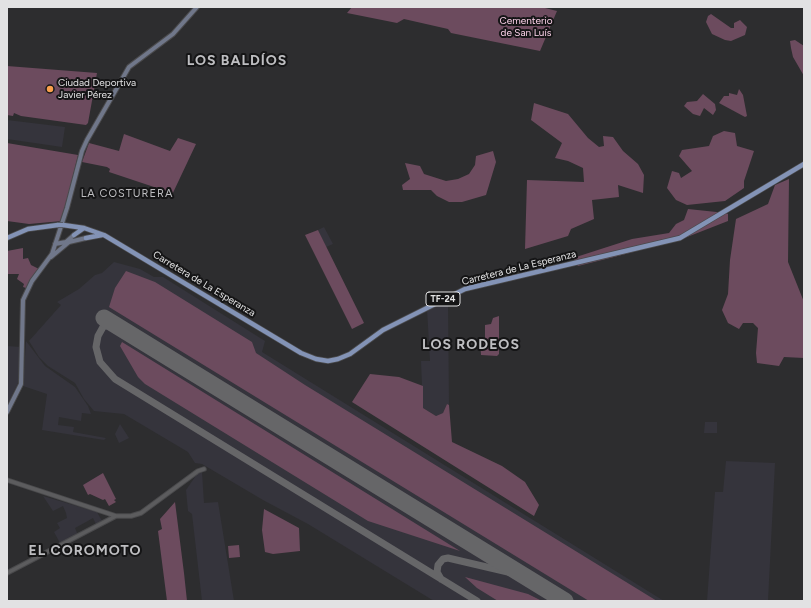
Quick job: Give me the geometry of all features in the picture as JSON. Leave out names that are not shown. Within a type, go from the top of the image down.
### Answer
[{"type":"main road","points":[[7,412],[22,384],[23,300],[32,280],[49,258],[55,246],[82,151],[126,71],[141,56],[163,43],[173,34],[197,7]]},
{"type":"main road","name":"Carretera de La Esperanza","points":[[7,238],[33,228],[70,225],[86,228],[104,235],[301,353],[316,360],[331,361],[350,354],[383,330],[465,289],[680,238],[804,164]]},
{"type":"main road","points":[[70,225],[74,230],[74,235]]},
{"type":"main road","points":[[55,246],[63,243],[86,228],[89,233],[86,238]]},
{"type":"main road","points":[[49,258],[62,250],[69,242],[104,235]]},
{"type":"main road","points":[[57,237],[63,243]]},
{"type":"main road","points":[[55,246],[59,250],[62,250]]},
{"type":"street","points":[[7,480],[116,516],[131,516],[141,513],[198,471],[204,469]]},
{"type":"street","points":[[7,573],[116,516]]},
{"type":"shaded area","points":[[7,120],[65,127],[62,147],[7,139]]},
{"type":"shaded area","points":[[324,227],[333,244],[326,247],[318,230]]},
{"type":"shaded area","points":[[114,262],[140,269],[154,277],[163,277],[265,341],[262,352],[664,601],[434,601],[308,524],[263,500],[202,464],[195,463],[188,452],[124,414],[94,411],[84,399],[75,383],[48,366],[39,357],[29,341],[61,305],[57,302],[79,289],[95,275],[102,273]]},
{"type":"shaded area","points":[[448,301],[449,405],[447,404],[443,413],[436,416],[423,408],[421,361],[430,361],[427,309]]},
{"type":"shaded area","points":[[26,341],[45,366],[75,387],[88,406],[91,414],[82,413],[81,421],[59,417],[58,425],[74,427],[73,432],[106,438],[104,440],[42,430],[47,394],[23,386]]},
{"type":"shaded area","points":[[7,346],[20,347],[18,383],[7,406]]},
{"type":"shaded area","points":[[705,422],[717,422],[717,433],[704,433]]},
{"type":"shaded area","points":[[120,424],[129,438],[119,443],[115,434]]},
{"type":"shaded area","points":[[726,461],[775,463],[768,601],[707,601],[715,492],[723,492]]},
{"type":"shaded area","points":[[202,472],[204,503],[218,502],[234,601],[202,601],[192,514],[188,511],[186,490],[197,474]]},
{"type":"shaded area","points":[[43,496],[97,512],[102,521],[96,524],[93,518],[75,528],[77,533],[75,536],[60,543],[54,532],[60,528],[57,523],[67,518],[66,513],[63,506],[53,511]]},
{"type":"green space","name":"Cementerio de San Luís","points":[[352,7],[541,7],[557,11],[540,51],[451,33],[448,29],[404,19],[397,23],[347,13]]},
{"type":"green space","points":[[711,14],[731,28],[734,28],[734,23],[740,20],[747,27],[745,35],[731,41],[712,34],[706,22],[708,16]]},
{"type":"green space","points":[[795,40],[804,46],[804,76],[793,57],[790,41]]},
{"type":"green space","name":"Ciudad Deportiva Javier Pérez","points":[[7,66],[97,73],[88,123],[86,125],[21,116],[14,113],[13,116],[7,115]]},
{"type":"green space","points":[[739,89],[743,95],[747,116],[745,117],[719,103],[724,96],[729,96],[729,93],[737,95]]},
{"type":"green space","points":[[703,94],[715,104],[716,110],[713,115],[704,108],[700,116],[693,114],[684,106],[687,102],[697,101]]},
{"type":"green space","points":[[534,103],[568,114],[588,138],[599,147],[604,146],[603,136],[613,137],[623,151],[638,164],[644,175],[643,193],[618,185],[619,197],[592,200],[594,219],[571,229],[568,236],[525,249],[527,180],[584,182],[583,168],[568,161],[555,158],[562,143],[531,120]]},
{"type":"green space","points":[[724,131],[735,133],[737,146],[754,151],[744,181],[744,188],[725,201],[687,205],[676,200],[667,188],[672,171],[679,173],[681,178],[692,171],[679,156],[682,150],[709,146],[713,136]]},
{"type":"green space","points":[[124,134],[170,151],[178,138],[196,144],[171,197],[169,192],[109,172],[110,169],[107,167],[82,162],[89,143],[119,151]]},
{"type":"green space","points":[[7,143],[78,155],[62,221],[29,224],[7,221]]},
{"type":"green space","points":[[493,151],[496,162],[486,195],[462,202],[449,202],[437,196],[431,190],[403,190],[402,185],[410,179],[405,163],[420,166],[424,174],[446,181],[458,179],[469,174],[475,165],[476,156]]},
{"type":"green space","points":[[789,179],[788,262],[804,302],[804,358],[784,357],[779,366],[757,363],[756,353],[758,328],[753,323],[743,323],[739,329],[728,323],[722,310],[728,294],[730,260],[736,219],[768,204],[775,185]]},
{"type":"green space","points":[[688,209],[726,213],[728,214],[728,221],[682,239],[578,266],[573,258],[632,239],[669,233],[676,224],[684,220]]},
{"type":"green space","points":[[318,230],[364,323],[352,329],[305,235]]},
{"type":"green space","points":[[23,248],[23,259],[28,258],[31,265],[39,269],[26,288],[23,287],[24,284],[17,279],[19,274],[7,274],[7,251]]},
{"type":"green space","points":[[126,271],[155,282],[252,342],[256,353],[305,385],[657,601],[589,601],[109,307],[115,288]]},
{"type":"green space","points":[[499,316],[499,354],[497,356],[481,355],[480,339],[485,339],[485,325],[491,324],[493,318]]},
{"type":"green space","points":[[122,342],[460,551],[368,521],[145,384],[138,377],[120,346]]},
{"type":"green space","points":[[370,374],[399,377],[423,386],[423,408],[436,416],[443,413],[447,404],[449,405],[452,442],[502,466],[525,482],[539,505],[534,516],[352,402]]},
{"type":"green space","points":[[103,473],[116,499],[114,500],[116,502],[109,506],[105,499],[103,500],[90,494],[88,495],[83,485]]},
{"type":"green space","points":[[175,502],[187,601],[167,601],[158,531],[162,529],[160,519]]},
{"type":"green space","points":[[264,509],[299,528],[300,551],[273,554],[265,552],[262,530]]},
{"type":"green space","points":[[239,545],[240,557],[229,558],[228,546]]},
{"type":"green space","points":[[465,577],[528,594],[542,601],[498,601],[477,588]]},
{"type":"taxiway","points":[[117,326],[111,324],[103,327],[98,336],[96,347],[100,362],[115,379],[477,601]]},
{"type":"taxiway","points":[[441,579],[437,572],[438,565],[443,559],[448,558],[525,576]]},
{"type":"runway","points":[[104,318],[565,601]]},
{"type":"place","name":"Ciudad Deportiva Javier Pérez","points":[[50,89]]},
{"type":"district","name":"LOS BALDÍOS","points":[[237,61]]},
{"type":"district","name":"LA COSTURERA","points":[[127,194]]},
{"type":"district","name":"LOS RODEOS","points":[[471,345]]},
{"type":"district","name":"EL COROMOTO","points":[[85,551]]}]
